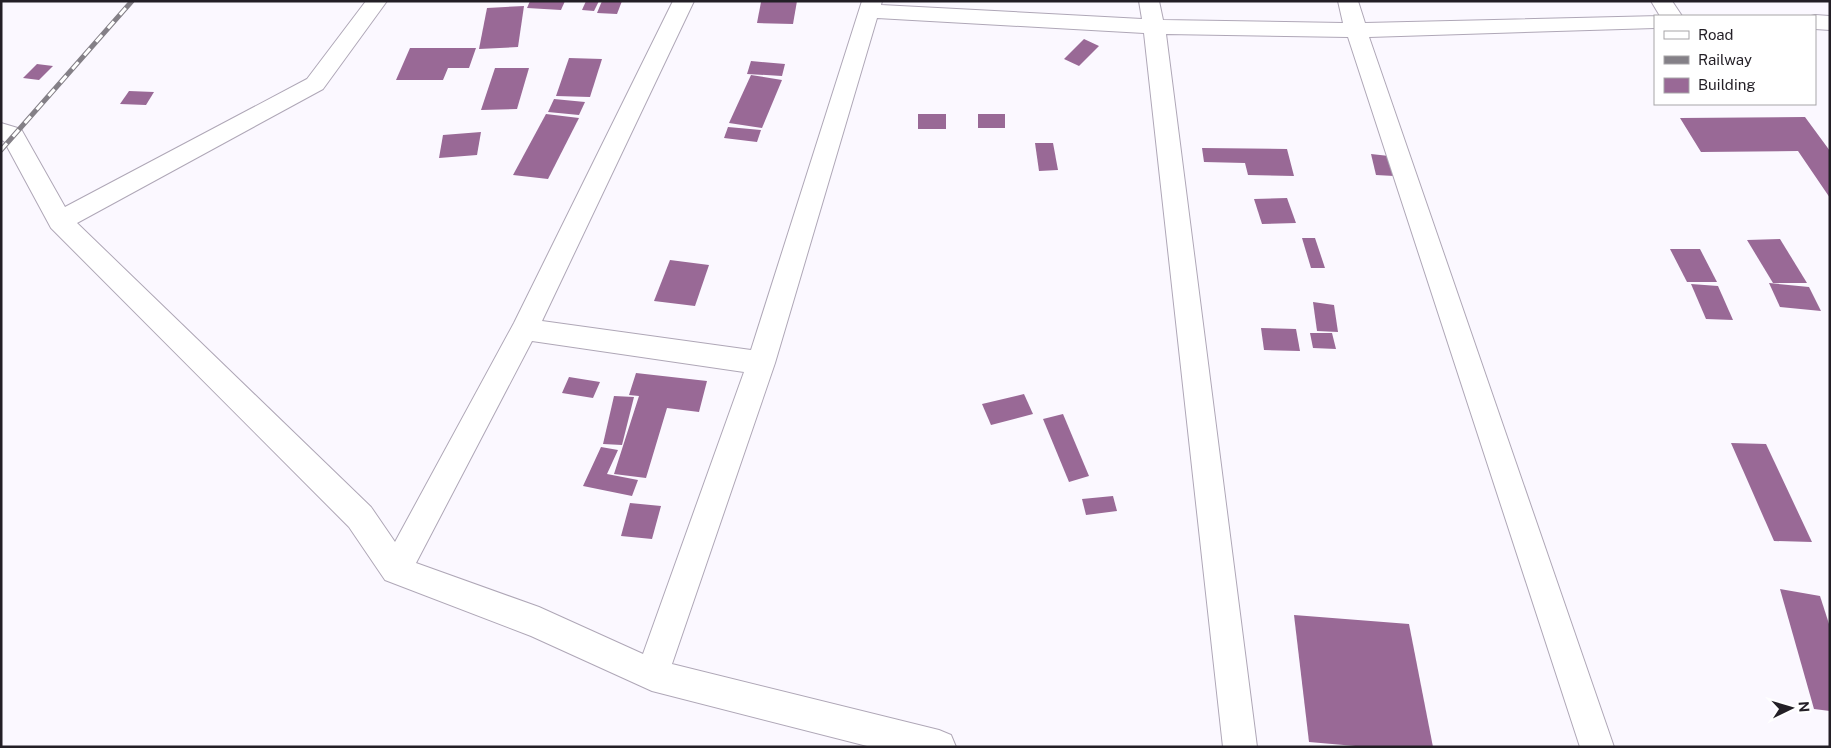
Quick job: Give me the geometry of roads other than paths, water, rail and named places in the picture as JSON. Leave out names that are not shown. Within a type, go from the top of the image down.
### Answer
[{"type":"street","points":[[60,222],[315,84],[377,1]]},
{"type":"street","points":[[396,570],[525,329],[684,1]]},
{"type":"street","points":[[1348,1],[1356,30],[1597,747]]},
{"type":"street","points":[[1662,1],[1670,15]]},
{"type":"street","points":[[652,675],[761,363],[871,6],[1152,14],[1356,30],[1654,22]]},
{"type":"street","points":[[1152,14],[1240,747]]},
{"type":"street","points":[[1816,22],[1830,23]]},
{"type":"street","points":[[1,131],[13,135],[60,222],[360,517],[396,570],[539,623],[652,675],[939,747]]},
{"type":"street","points":[[525,329],[761,363]]},
{"type":"railway","points":[[1,150],[132,1]]}]
